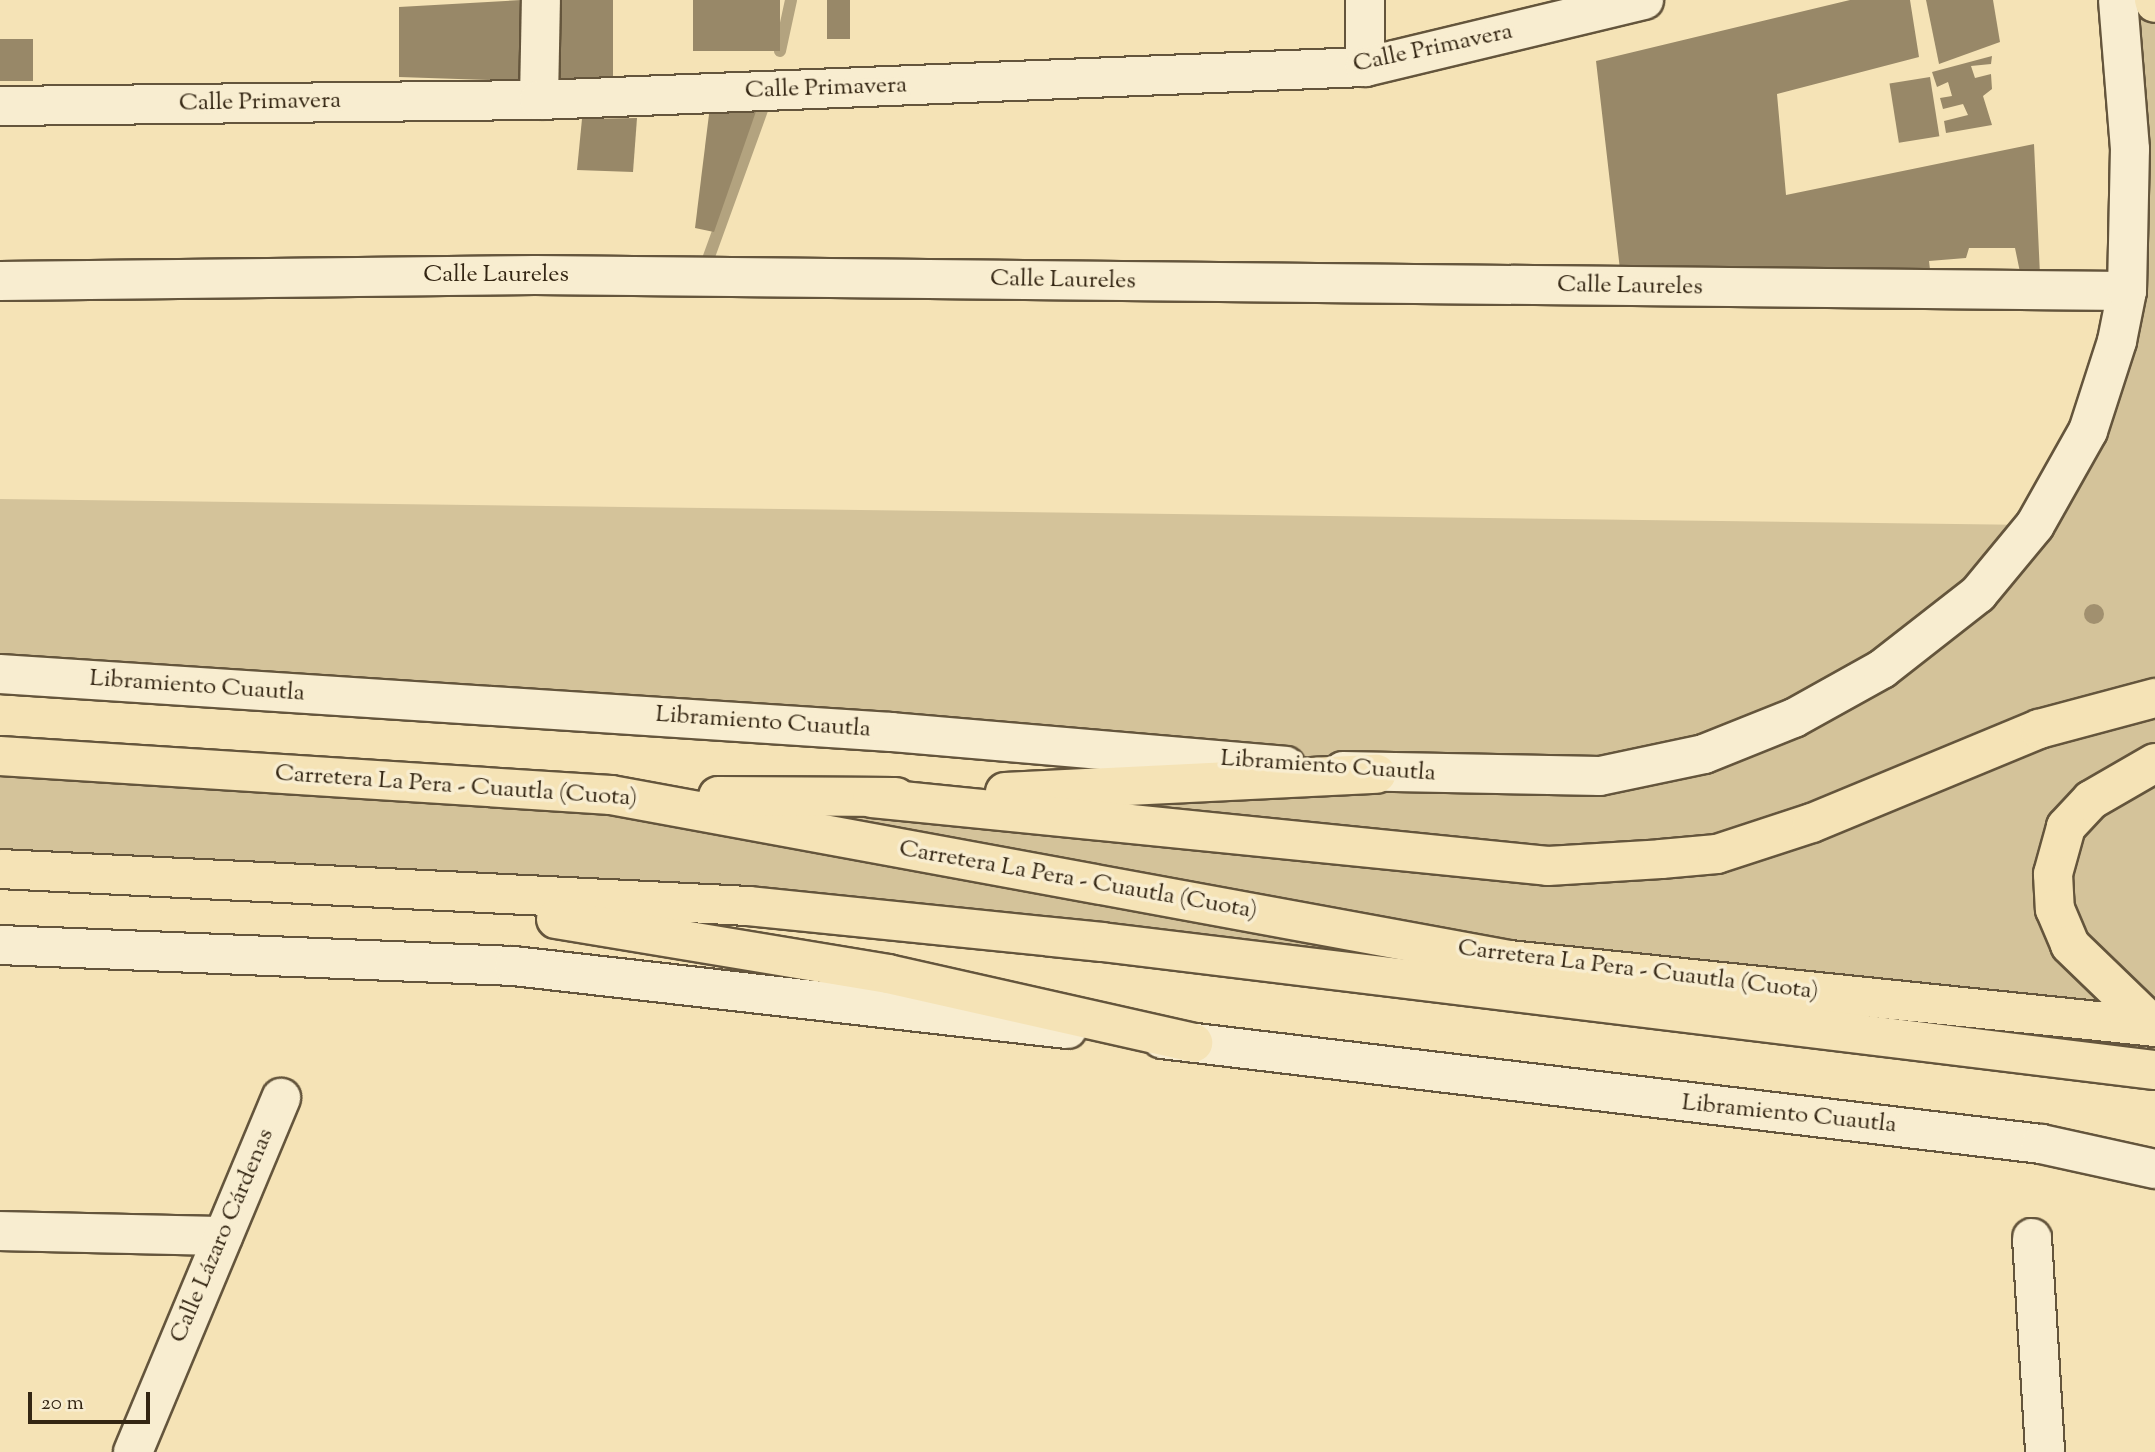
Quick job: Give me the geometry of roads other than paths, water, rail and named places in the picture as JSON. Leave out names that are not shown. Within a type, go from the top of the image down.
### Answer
[{"type":"highway","points":[[872,798],[1548,866],[1675,858],[1717,854],[1812,823],[2039,729],[2155,698]]},
{"type":"highway","name":"Carretera La Pera - Cuautla (Cuota)","points":[[0,756],[611,795],[1509,960],[2155,1027]]},
{"type":"highway","points":[[2155,763],[2091,800],[2066,827],[2053,874],[2055,909],[2070,945],[2155,1027]]},
{"type":"highway","points":[[611,795],[872,798],[1377,774]]},
{"type":"highway","name":"Carretera La Pera - Cuautla (Cuota)","points":[[0,869],[391,892],[748,906],[1116,943],[2155,1070]]},
{"type":"highway","points":[[391,892],[888,974],[1193,1043]]},
{"type":"main road","points":[[539,100],[541,0]]},
{"type":"main road","points":[[1365,0],[1365,67]]},
{"type":"main road","name":"Calle Primavera","points":[[0,106],[539,100],[1365,67],[1644,0]]},
{"type":"main road","name":"Libramiento Cuautla","points":[[0,674],[891,732],[1377,774],[1613,773],[1703,754],[1794,718],[1882,669],[1978,594],[2035,525],[2088,431],[2127,291],[2130,149],[2118,0]]},
{"type":"main road","name":"Calle Laureles","points":[[0,281],[549,275],[2127,291]]},
{"type":"main road","name":"Libramiento Cuautla","points":[[0,945],[514,966],[1193,1043],[2041,1144],[2155,1169]]},
{"type":"main road","name":"Calle Lázaro Cárdenas","points":[[133,1452],[281,1098]]},
{"type":"main road","points":[[0,1231],[223,1236]]},
{"type":"main road","points":[[2032,1238],[2045,1452]]},
{"type":"waterway","points":[[780,51],[791,0]]},
{"type":"waterway","points":[[707,262],[767,96]]}]
